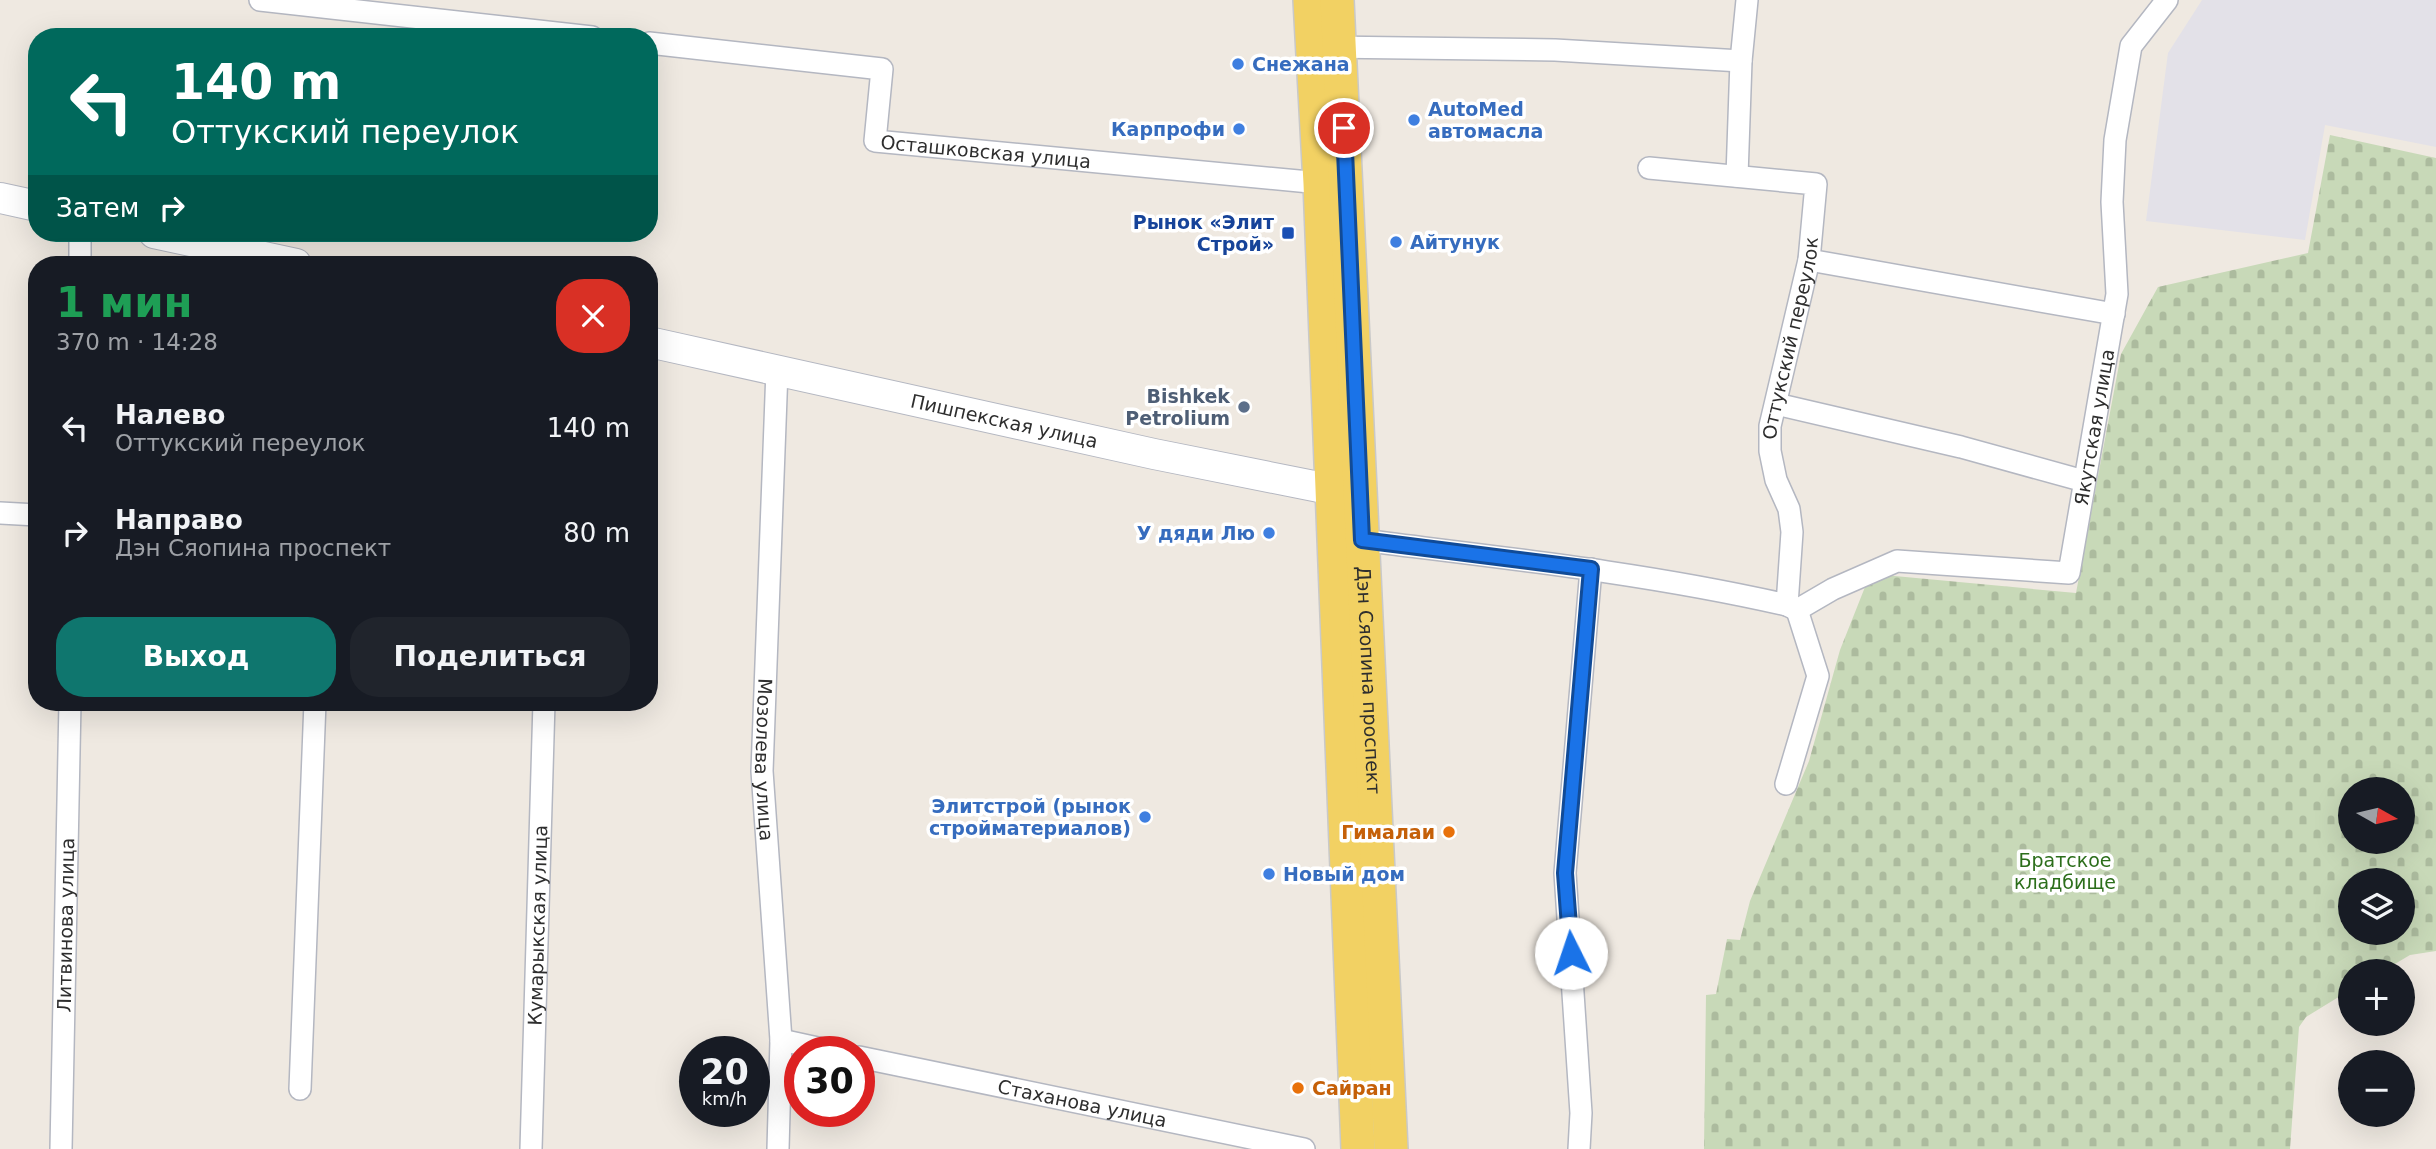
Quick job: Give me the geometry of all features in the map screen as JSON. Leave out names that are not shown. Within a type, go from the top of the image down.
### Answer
[{"type":"main road","name":"Дэн Сяопина проспект","points":[[1310,0],[1325,47],[1347,182],[1346,492],[1358,1149]]},
{"type":"main road","name":"Дэн Сяопина проспект","points":[[1336,0],[1325,47],[1320,183],[1346,492],[1362,540],[1391,1149]]},
{"type":"street","points":[[260,0],[511,28]]},
{"type":"street","points":[[1737,176],[1741,61],[1747,0]]},
{"type":"street","name":"Якутская улица","points":[[1792,608],[1897,561],[2069,573],[2117,294],[2112,202],[2115,139],[2131,46],[2167,0]]},
{"type":"street","name":"Осташковская улица","points":[[658,44],[882,69],[875,141],[1320,183]]},
{"type":"street","points":[[1325,47],[1555,50],[1741,61]]},
{"type":"street","name":"Оттукский переулок","points":[[1649,168],[1816,184],[1809,260],[1770,426],[1770,451],[1776,480],[1788,509],[1792,533],[1792,608]]},
{"type":"street","points":[[0,198],[28,204]]},
{"type":"street","points":[[195,242],[259,256]]},
{"type":"street","points":[[1809,260],[2114,314]]},
{"type":"street","name":"Пишпекская улица","points":[[658,344],[1154,454],[1346,492]]},
{"type":"street","name":"Мозолева улица","points":[[777,370],[762,771],[781,1040],[778,1149]]},
{"type":"street","points":[[1776,404],[1961,447],[2084,481]]},
{"type":"street","points":[[0,513],[28,515]]},
{"type":"street","points":[[1362,540],[1704,586],[1792,608],[1818,676],[1786,784]]},
{"type":"street","points":[[1579,1149],[1581,1113],[1565,873],[1591,569]]},
{"type":"street","name":"Литвинова улица","points":[[61,1149],[70,711]]},
{"type":"street","points":[[300,1089],[315,711]]},
{"type":"street","name":"Кумарыкская улица","points":[[531,1149],[544,711]]},
{"type":"street","name":"Стаханова улица","points":[[875,1059],[1304,1149]]},
{"type":"shaded area","points":[[2202,0],[2436,0],[2436,147],[2325,125],[2305,240],[2146,221],[2168,53]]},
{"type":"green space","name":"Братское кладбище","points":[[2330,135],[2436,158],[2436,951],[2410,955],[2403,959],[2338,959],[2338,997],[2306,1017],[2299,1027],[2290,1149],[1704,1149],[1706,995],[1716,994],[1727,939],[1740,940],[1750,901],[1809,761],[1840,650],[1867,582],[1884,575],[2076,593],[2121,354],[2158,287],[2308,253]]},
{"type":"place","name":"Снежана","points":[[1238,64]]},
{"type":"place","name":"AutoMed автомасла","points":[[1414,120]]},
{"type":"place","name":"Карпрофи","points":[[1239,129]]},
{"type":"place","name":"Рынок «Элит Строй»","points":[[1288,233]]},
{"type":"place","name":"Айтунук","points":[[1396,242]]},
{"type":"place","name":"Bishkek Petrolium","points":[[1244,407]]},
{"type":"place","name":"У дяди Лю","points":[[1269,533]]},
{"type":"place","name":"Элитстрой (рынок стройматериалов)","points":[[1145,817]]},
{"type":"place","name":"Гималаи","points":[[1449,832]]},
{"type":"place","name":"Новый дом","points":[[1269,874]]},
{"type":"place","name":"Сайран","points":[[1298,1088]]},
{"type":"route","points":[[1344,128],[1362,540],[1591,569],[1565,873],[1571,953]]}]
